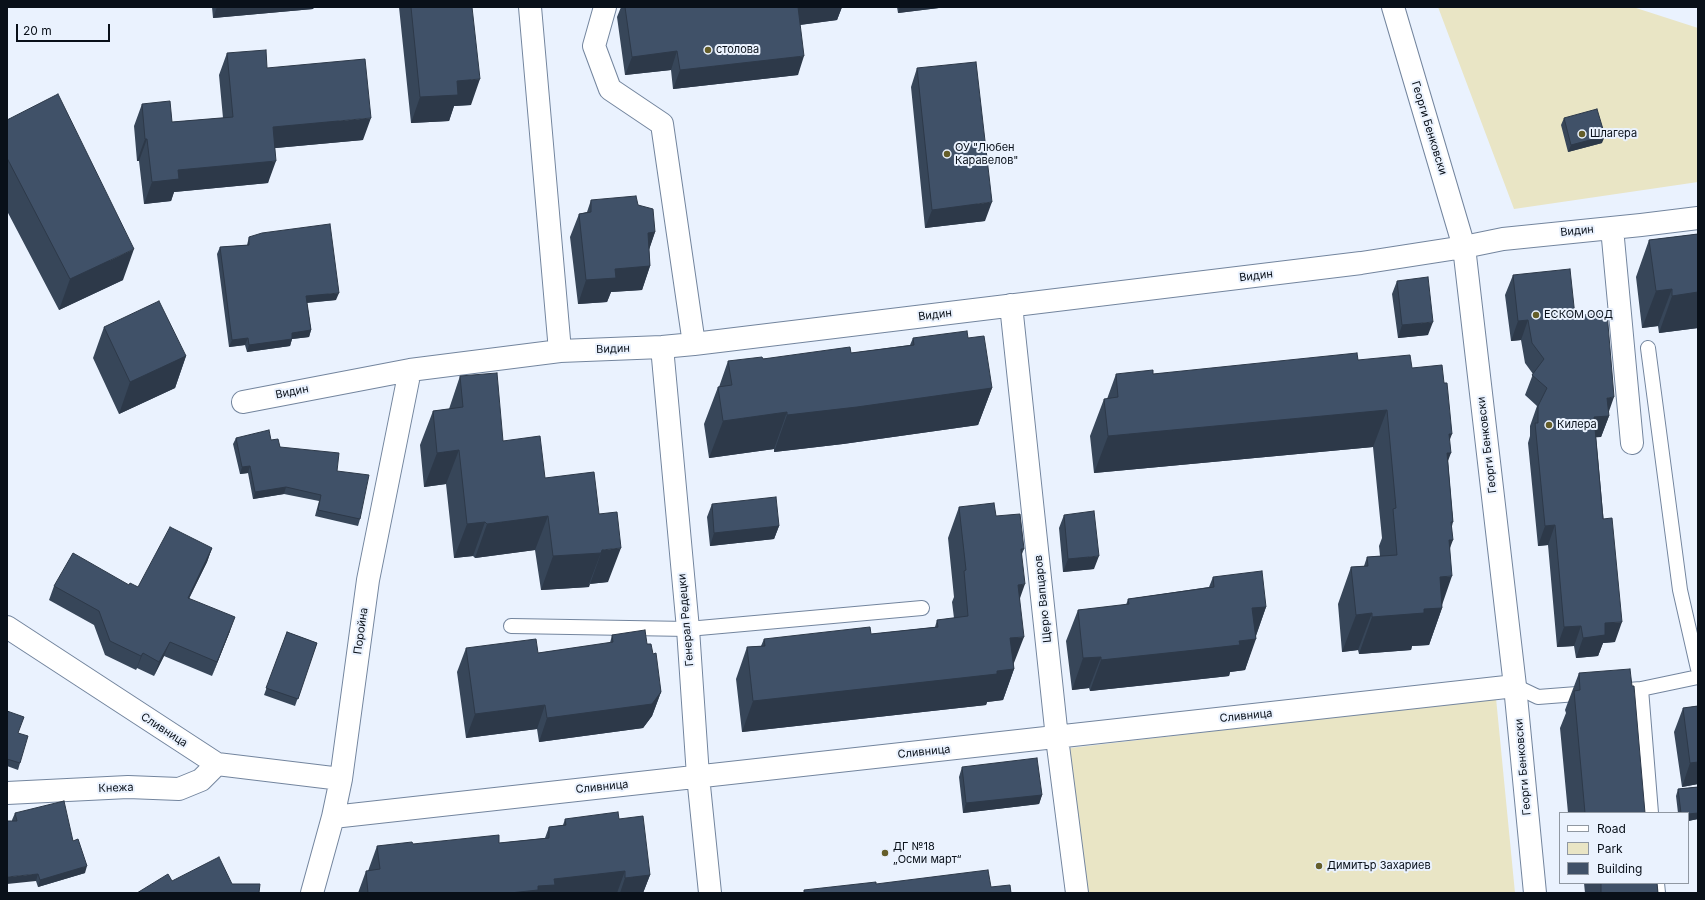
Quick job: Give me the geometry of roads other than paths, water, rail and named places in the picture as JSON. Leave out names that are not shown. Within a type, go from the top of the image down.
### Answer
[{"type":"street","points":[[530,7],[560,351]]},
{"type":"street","points":[[605,7],[594,46],[610,90],[662,124],[694,344]]},
{"type":"street","name":"Георги Бенковски","points":[[1393,7],[1464,247],[1515,686],[1535,893]]},
{"type":"street","name":"Видин","points":[[243,402],[410,370],[560,351],[662,347],[694,344],[1353,264],[1464,247],[1502,239],[1626,227],[1698,218]]},
{"type":"street","points":[[1626,227],[1632,443]]},
{"type":"street","name":"Щерю Вапцаров","points":[[1011,305],[1057,738],[1077,893]]},
{"type":"street","name":"Генерал Редецки","points":[[662,347],[688,629],[698,776],[710,893]]},
{"type":"street","name":"Поройна","points":[[312,893],[333,816],[341,779],[368,580],[410,370]]},
{"type":"street","name":"Сливница","points":[[7,627],[217,764],[341,779]]},
{"type":"street","name":"Сливница","points":[[333,816],[1057,738],[1515,686]]},
{"type":"street","name":"Кнежа","points":[[7,793],[128,787],[179,789],[201,780],[217,764]]},
{"type":"lane","points":[[1648,348],[1680,590],[1698,670]]},
{"type":"lane","points":[[510,626],[688,629],[922,608]]},
{"type":"lane","points":[[1515,686],[1538,697],[1641,689],[1698,677]]},
{"type":"lane","points":[[1641,689],[1651,812]]},
{"type":"place","name":"столова","points":[[708,50]]},
{"type":"place","name":"Шлагера","points":[[1582,134]]},
{"type":"place","name":"ОУ \"Любен Каравелов\"","points":[[947,154]]},
{"type":"place","name":"ЕСКОМ ООД","points":[[1536,315]]},
{"type":"place","name":"Килера","points":[[1549,425]]},
{"type":"place","name":"ДГ №18 „Осми март“","points":[[885,853]]},
{"type":"place","name":"Димитър Захариев","points":[[1319,866]]}]
